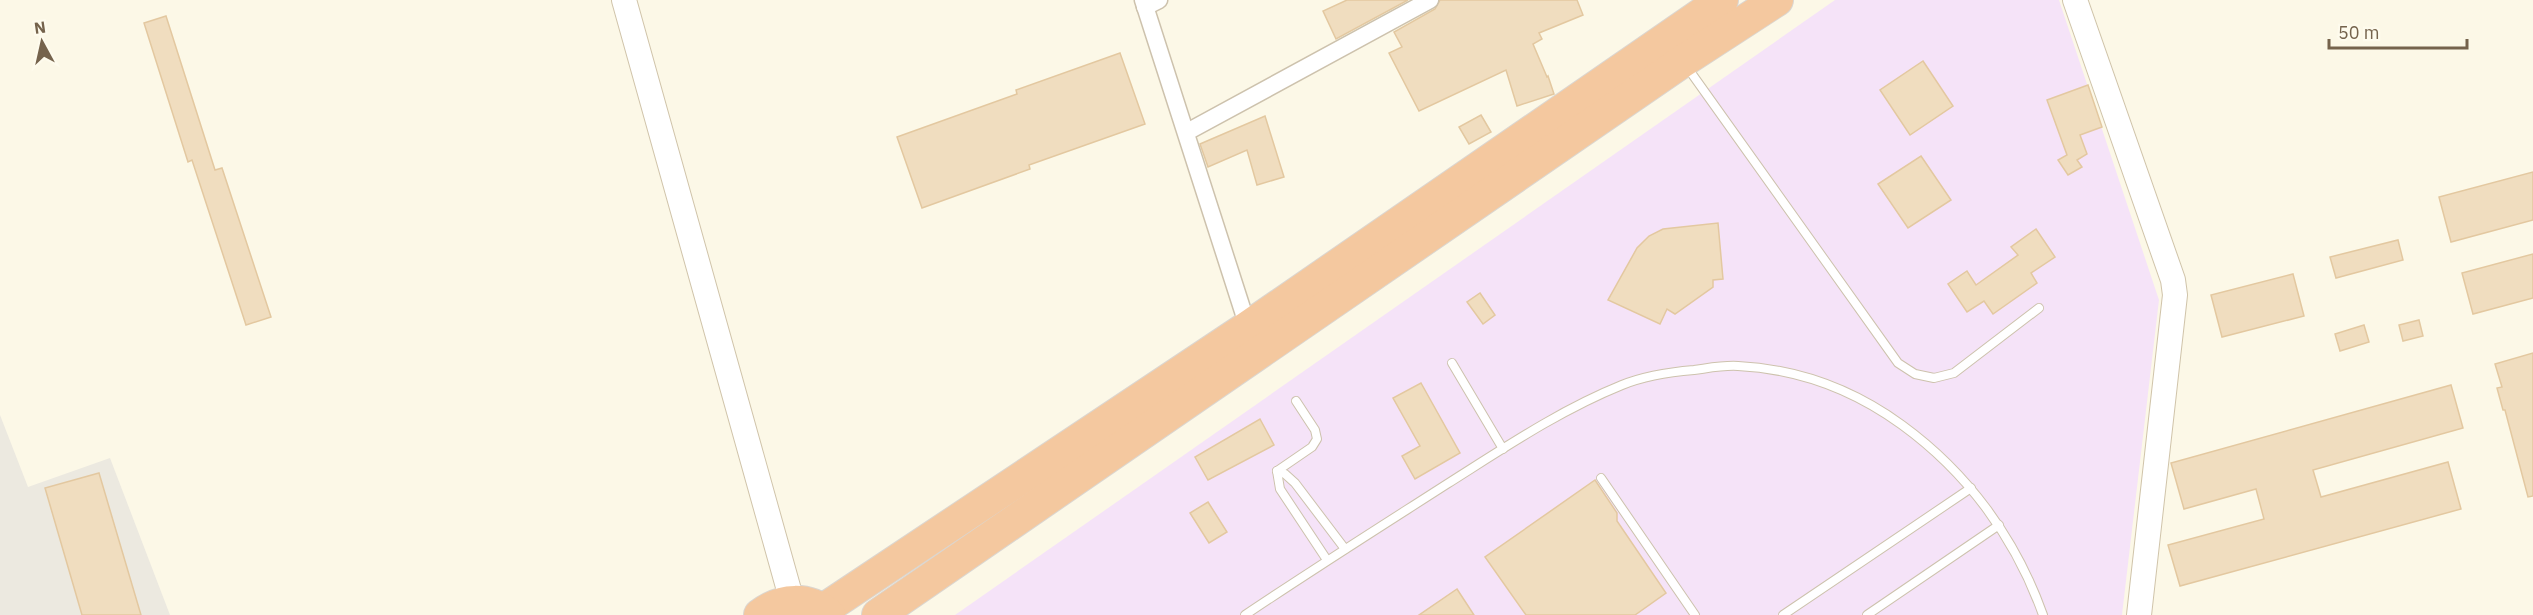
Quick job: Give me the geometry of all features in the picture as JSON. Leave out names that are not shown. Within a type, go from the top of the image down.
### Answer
[{"type":"highway","points":[[760,615],[769,608],[792,601],[803,602],[826,612],[1248,327],[1722,0]]},
{"type":"highway","points":[[878,615],[1683,62],[1777,0]]},
{"type":"street","points":[[624,0],[792,601]]},
{"type":"street","points":[[1186,132],[1430,0]]},
{"type":"street","points":[[2075,0],[2173,280],[2175,295],[2139,615]]},
{"type":"street","points":[[1149,2],[1186,132],[1248,327]]},
{"type":"lane","points":[[1683,62],[1898,363],[1915,374],[1934,378],[1954,373],[2039,308]]},
{"type":"lane","points":[[1452,363],[1503,449]]},
{"type":"lane","points":[[1245,615],[1327,560],[1548,420],[1625,383],[1675,372],[1736,366],[1776,370],[1829,384],[1878,408],[1933,447],[1971,488],[1999,525],[2032,584],[2043,615]]},
{"type":"lane","points":[[1277,471],[1312,447],[1317,439],[1315,430],[1296,401]]},
{"type":"lane","points":[[1277,471],[1295,483],[1345,549]]},
{"type":"lane","points":[[1277,471],[1280,489],[1327,560]]},
{"type":"lane","points":[[1601,478],[1695,615]]},
{"type":"lane","points":[[1783,615],[1971,488]]},
{"type":"lane","points":[[1867,615],[1999,525]]},
{"type":"shaded area","points":[[1835,0],[2059,0],[2159,300],[2122,615],[955,615]]},
{"type":"shaded area","points":[[0,415],[28,487],[110,458],[170,615],[0,615]]},
{"type":"building","points":[[1347,0],[1408,0],[1336,39],[1323,11]]},
{"type":"building","points":[[1440,0],[1577,0],[1583,15],[1539,33],[1542,39],[1533,44],[1554,94],[1517,106],[1506,70],[1419,111],[1389,53],[1402,47],[1394,32],[1435,9]]},
{"type":"building","points":[[166,16],[215,170],[222,168],[271,317],[246,325],[192,160],[188,162],[144,23]]},
{"type":"building","points":[[1120,53],[1145,124],[1029,165],[1030,169],[922,208],[897,137],[1017,94],[1016,90]]},
{"type":"building","points":[[1923,61],[1953,106],[1910,135],[1880,90]]},
{"type":"building","points":[[2088,85],[2102,127],[2080,135],[2087,154],[2077,160],[2082,167],[2068,175],[2058,160],[2067,155],[2047,100]]},
{"type":"building","points":[[1481,115],[1491,132],[1469,144],[1459,127]]},
{"type":"building","points":[[1265,116],[1284,177],[1257,185],[1247,150],[1208,167],[1200,144]]},
{"type":"building","points":[[1921,156],[1951,200],[1908,228],[1878,184]]},
{"type":"building","points":[[2533,172],[2533,220],[2451,242],[2439,197]]},
{"type":"building","points":[[1718,223],[1723,279],[1713,280],[1713,287],[1675,314],[1667,309],[1660,324],[1608,300],[1637,248],[1649,236],[1663,229]]},
{"type":"building","points":[[2036,229],[2055,257],[2031,273],[2037,283],[1993,314],[1984,301],[1967,312],[1948,284],[1967,271],[1976,285],[2018,255],[2011,247]]},
{"type":"building","points":[[2398,240],[2403,260],[2336,278],[2330,257]]},
{"type":"building","points":[[2533,254],[2533,298],[2473,314],[2462,273]]},
{"type":"building","points":[[2293,274],[2304,316],[2222,337],[2211,295]]},
{"type":"building","points":[[1480,293],[1495,315],[1483,324],[1467,302]]},
{"type":"building","points":[[2419,320],[2423,336],[2403,341],[2399,325]]},
{"type":"building","points":[[2364,325],[2369,342],[2340,351],[2335,334]]},
{"type":"building","points":[[2533,353],[2533,496],[2528,497],[2497,388],[2502,387],[2495,364]]},
{"type":"building","points":[[1421,383],[1460,453],[1415,479],[1402,456],[1420,446],[1393,398]]},
{"type":"building","points":[[2451,385],[2463,428],[2313,470],[2321,497],[2448,462],[2461,509],[2180,586],[2168,545],[2264,519],[2256,489],[2184,509],[2171,463]]},
{"type":"building","points":[[1260,419],[1274,445],[1208,480],[1195,457]]},
{"type":"building","points":[[99,473],[141,615],[82,615],[45,488]]},
{"type":"building","points":[[1595,480],[1617,513],[1617,521],[1666,593],[1635,615],[1526,615],[1485,557]]},
{"type":"building","points":[[1208,502],[1227,532],[1209,543],[1190,513]]},
{"type":"building","points":[[1457,589],[1474,615],[1419,615]]}]
